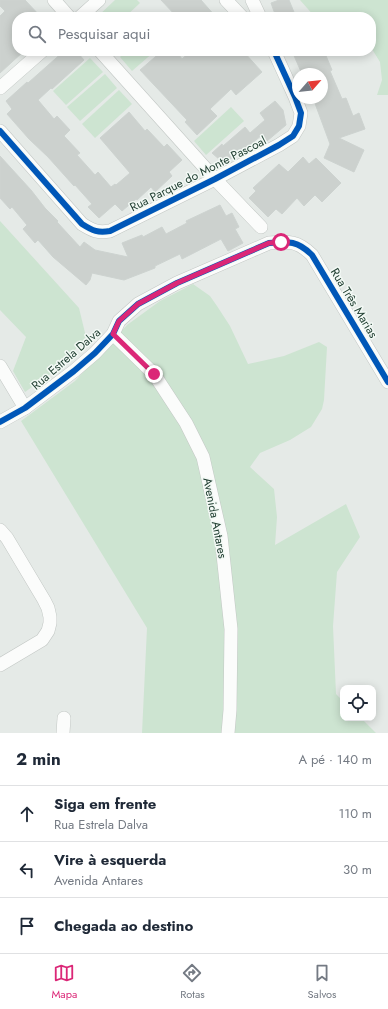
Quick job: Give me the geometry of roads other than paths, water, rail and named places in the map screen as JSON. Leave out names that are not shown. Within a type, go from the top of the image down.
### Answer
[{"type":"street","points":[[54,0],[65,12]]},
{"type":"street","points":[[86,12],[99,0]]},
{"type":"street","points":[[226,0],[237,12]]},
{"type":"street","points":[[252,0],[258,12]]},
{"type":"street","points":[[0,88],[36,56]]},
{"type":"street","points":[[104,56],[215,179],[261,227]]},
{"type":"street","name":"Rua Parque do Monte Pascoal","points":[[0,131],[82,224],[91,230],[101,232],[110,231],[215,179],[293,136],[299,126],[300,113],[295,97],[276,56]]},
{"type":"street","name":"Rua Estrela Dalva","points":[[0,422],[25,408],[79,366],[113,334],[119,321],[138,304],[177,283],[269,243],[293,242]]},
{"type":"street","name":"Rua Três Marias","points":[[293,242],[304,246],[312,255],[388,382]]},
{"type":"street","name":"Avenida Antares","points":[[113,334],[154,374],[186,423],[202,457],[222,536],[231,629],[230,710],[228,733]]},
{"type":"street","points":[[0,366],[25,408]]},
{"type":"street","points":[[0,530],[7,538],[44,600],[48,608],[50,623],[48,631],[42,640],[0,665]]},
{"type":"street","points":[[63,733],[64,718]]}]
